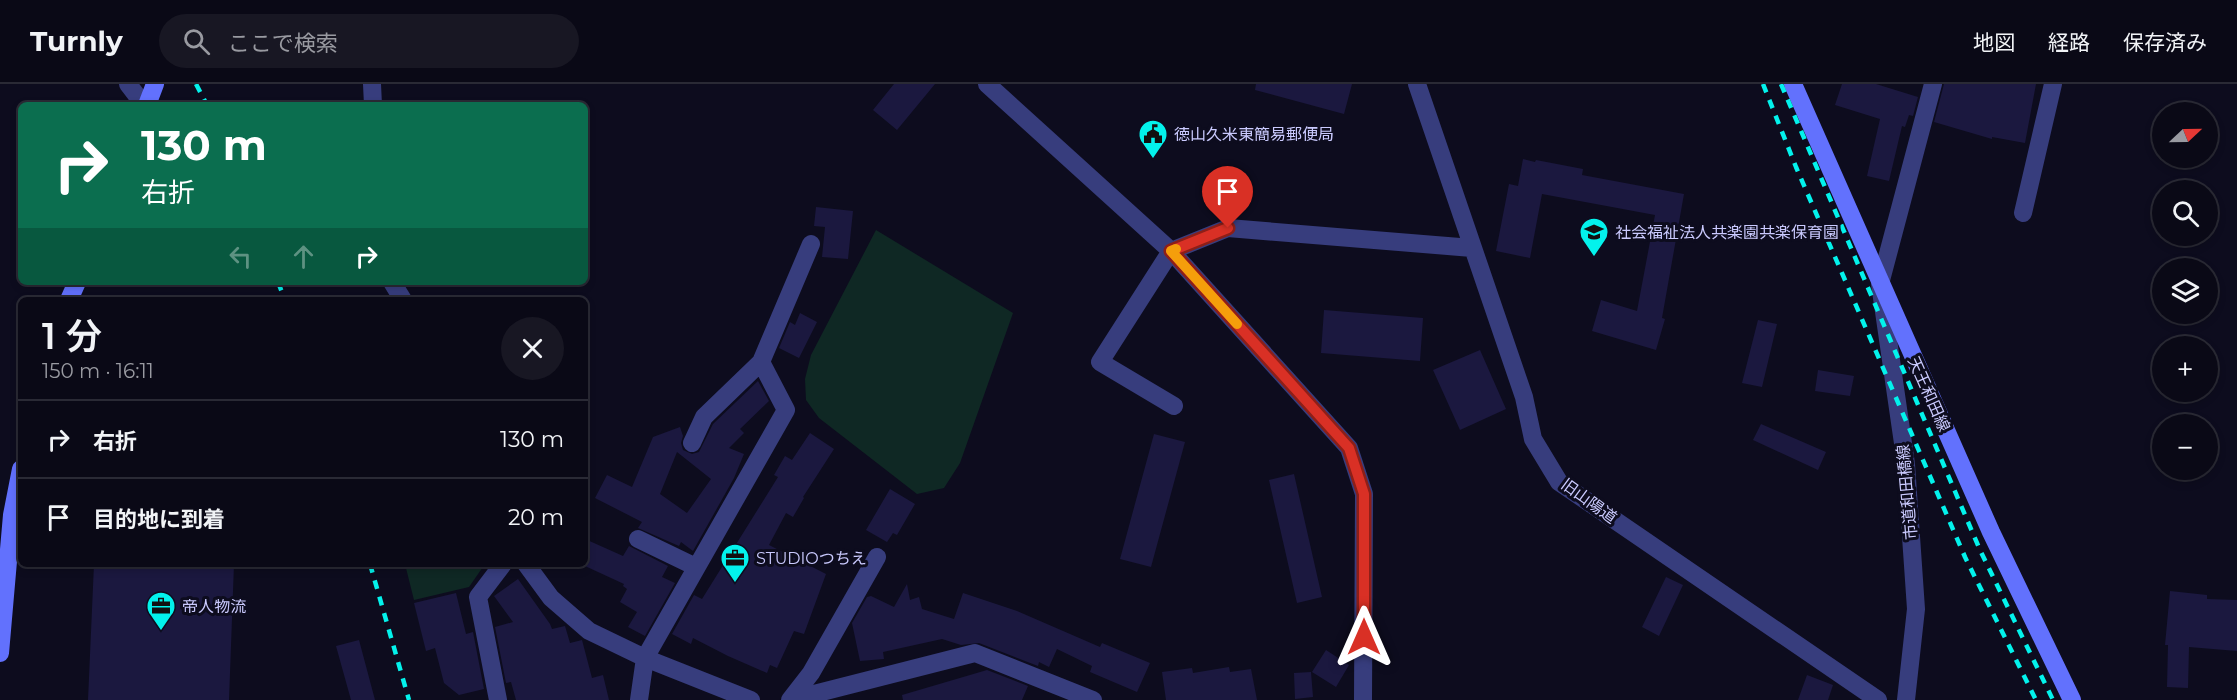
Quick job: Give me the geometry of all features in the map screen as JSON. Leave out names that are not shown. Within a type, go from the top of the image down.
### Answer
[{"type":"street","points":[[128,84],[143,102]]},
{"type":"street","points":[[146,102],[155,84]]},
{"type":"street","points":[[372,84],[373,102]]},
{"type":"street","points":[[987,84],[1171,251],[1349,448],[1364,494],[1363,700]]},
{"type":"street","name":"旧山陽道","points":[[1417,84],[1524,397],[1533,439],[1559,482],[1878,700]]},
{"type":"street","name":"天王和田線","points":[[1792,84],[1991,532],[2072,700]]},
{"type":"street","points":[[1880,284],[1933,84]]},
{"type":"street","points":[[2023,213],[2053,84]]},
{"type":"street","points":[[1174,406],[1100,362],[1171,251],[1228,228],[1472,248]]},
{"type":"street","points":[[692,443],[704,417],[761,362],[811,244]]},
{"type":"street","name":"市道和田橋線","points":[[1880,284],[1906,464],[1916,609],[1906,700]]},
{"type":"street","points":[[639,700],[645,658],[786,410],[761,362]]},
{"type":"street","points":[[0,653],[12,515],[18,485]]},
{"type":"street","points":[[638,539],[696,567]]},
{"type":"street","points":[[790,700],[811,673],[877,557]]},
{"type":"street","points":[[498,700],[478,597],[501,567]]},
{"type":"street","points":[[528,567],[551,598],[588,631],[645,658],[751,700]]},
{"type":"street","points":[[802,700],[814,693],[975,653],[1093,700]]},
{"type":"green space","points":[[876,230],[1013,313],[960,463],[944,488],[917,494],[819,418],[806,400],[805,379],[811,355]]},
{"type":"green space","points":[[406,567],[483,567],[469,587],[414,600]]},
{"type":"building","points":[[894,84],[935,84],[897,130],[873,110]]},
{"type":"building","points":[[1256,84],[1352,84],[1344,114],[1255,90]]},
{"type":"building","points":[[1842,84],[1876,84],[1918,97],[1913,116],[1909,115],[1905,127],[1902,126],[1889,181],[1867,176],[1880,119],[1835,105]]},
{"type":"building","points":[[1944,84],[2036,84],[2025,143],[1992,137],[1992,139],[1934,122]]},
{"type":"building","points":[[1523,159],[1583,169],[1582,175],[1684,194],[1662,318],[1665,319],[1656,350],[1592,331],[1601,300],[1637,311],[1655,215],[1542,194],[1530,258],[1496,251],[1509,184],[1518,186]]},
{"type":"building","points":[[816,207],[853,211],[848,259],[822,257],[825,227],[814,226]]},
{"type":"building","points":[[1324,310],[1423,318],[1420,361],[1321,353]]},
{"type":"building","points":[[800,313],[817,322],[799,358],[779,348],[790,322],[795,325]]},
{"type":"building","points":[[1758,320],[1777,324],[1762,387],[1742,383]]},
{"type":"building","points":[[1480,350],[1506,409],[1460,430],[1433,370]]},
{"type":"building","points":[[1818,370],[1854,376],[1850,396],[1815,391]]},
{"type":"building","points":[[758,381],[769,401],[740,429],[744,433],[729,448],[744,454],[734,478],[693,551],[681,542],[679,546],[638,528],[642,522],[595,498],[607,475],[632,487],[653,437],[680,427],[683,436],[681,443],[683,450],[692,454],[699,452],[713,424]],"holes":[[[677,452],[711,479],[687,513],[660,494]]]},
{"type":"building","points":[[1761,424],[1826,452],[1818,470],[1753,440]]},
{"type":"building","points":[[810,433],[834,449],[793,517],[786,513],[769,545],[826,574],[804,634],[794,631],[777,668],[770,665],[767,673],[693,638],[691,644],[672,634],[694,595],[702,599],[778,477],[774,475],[785,456],[792,460]]},
{"type":"building","points":[[1154,434],[1185,442],[1151,567],[1120,559]]},
{"type":"building","points":[[1294,474],[1322,597],[1297,603],[1269,480]]},
{"type":"building","points":[[890,489],[915,504],[897,535],[893,533],[887,542],[866,530]]},
{"type":"building","points":[[588,540],[623,556],[629,546],[668,566],[662,577],[675,583],[645,636],[628,627],[637,612],[620,602],[627,589],[623,586],[624,584],[587,567]]},
{"type":"building","name":"帝人物流","points":[[94,567],[234,567],[229,700],[88,700]]},
{"type":"building","points":[[1666,577],[1683,585],[1659,636],[1642,627]]},
{"type":"building","points":[[518,579],[552,629],[565,626],[570,643],[582,640],[592,678],[603,675],[609,700],[516,700],[511,682],[506,683],[495,627],[513,622],[494,596]]},
{"type":"building","points":[[907,584],[910,600],[919,597],[922,609],[954,619],[963,593],[1017,611],[1100,647],[1102,643],[1150,663],[1137,692],[1090,672],[1092,666],[1057,649],[1049,667],[1039,662],[1038,666],[979,643],[961,645],[942,639],[883,652],[884,659],[860,661],[852,623],[867,597],[871,596],[894,607]]},
{"type":"building","points":[[2170,591],[2207,595],[2207,599],[2237,600],[2237,651],[2189,647],[2188,688],[2167,687],[2168,645],[2165,645]]},
{"type":"building","points":[[456,593],[466,634],[473,632],[484,689],[459,695],[444,683],[435,648],[426,651],[414,603]]},
{"type":"building","points":[[359,640],[375,700],[351,700],[336,646]]},
{"type":"building","points":[[1326,650],[1349,665],[1336,687],[1312,672]]},
{"type":"building","points":[[1229,667],[1230,672],[1251,669],[1257,700],[1166,700],[1162,672],[1192,668],[1193,673]]},
{"type":"building","points":[[987,670],[1028,686],[1022,700],[903,700],[902,695]]},
{"type":"building","points":[[1311,672],[1313,697],[1295,699],[1294,673]]},
{"type":"building","points":[[1807,675],[1833,685],[1828,700],[1798,700]]},
{"type":"railway","points":[[196,84],[205,102]]},
{"type":"railway","points":[[1763,84],[1796,167],[1965,557],[2036,700]]},
{"type":"railway","points":[[1781,84],[1980,550],[2053,700]]},
{"type":"railway","points":[[279,285],[284,297]]},
{"type":"railway","points":[[371,567],[409,700]]},
{"type":"slow traffic","points":[[1176,249],[1171,251],[1237,324]]},
{"type":"place","name":"徳山久米東簡易郵便局","points":[[1153,160]]},
{"type":"place","name":"社会福祉法人共楽園共楽保育園","points":[[1594,258]]},
{"type":"place","name":"STUDIOつちえ","points":[[735,584]]},
{"type":"place","name":"帝人物流","points":[[161,632]]},
{"type":"route","points":[[1228,228],[1171,251],[1349,448],[1364,494],[1364,637]]}]
